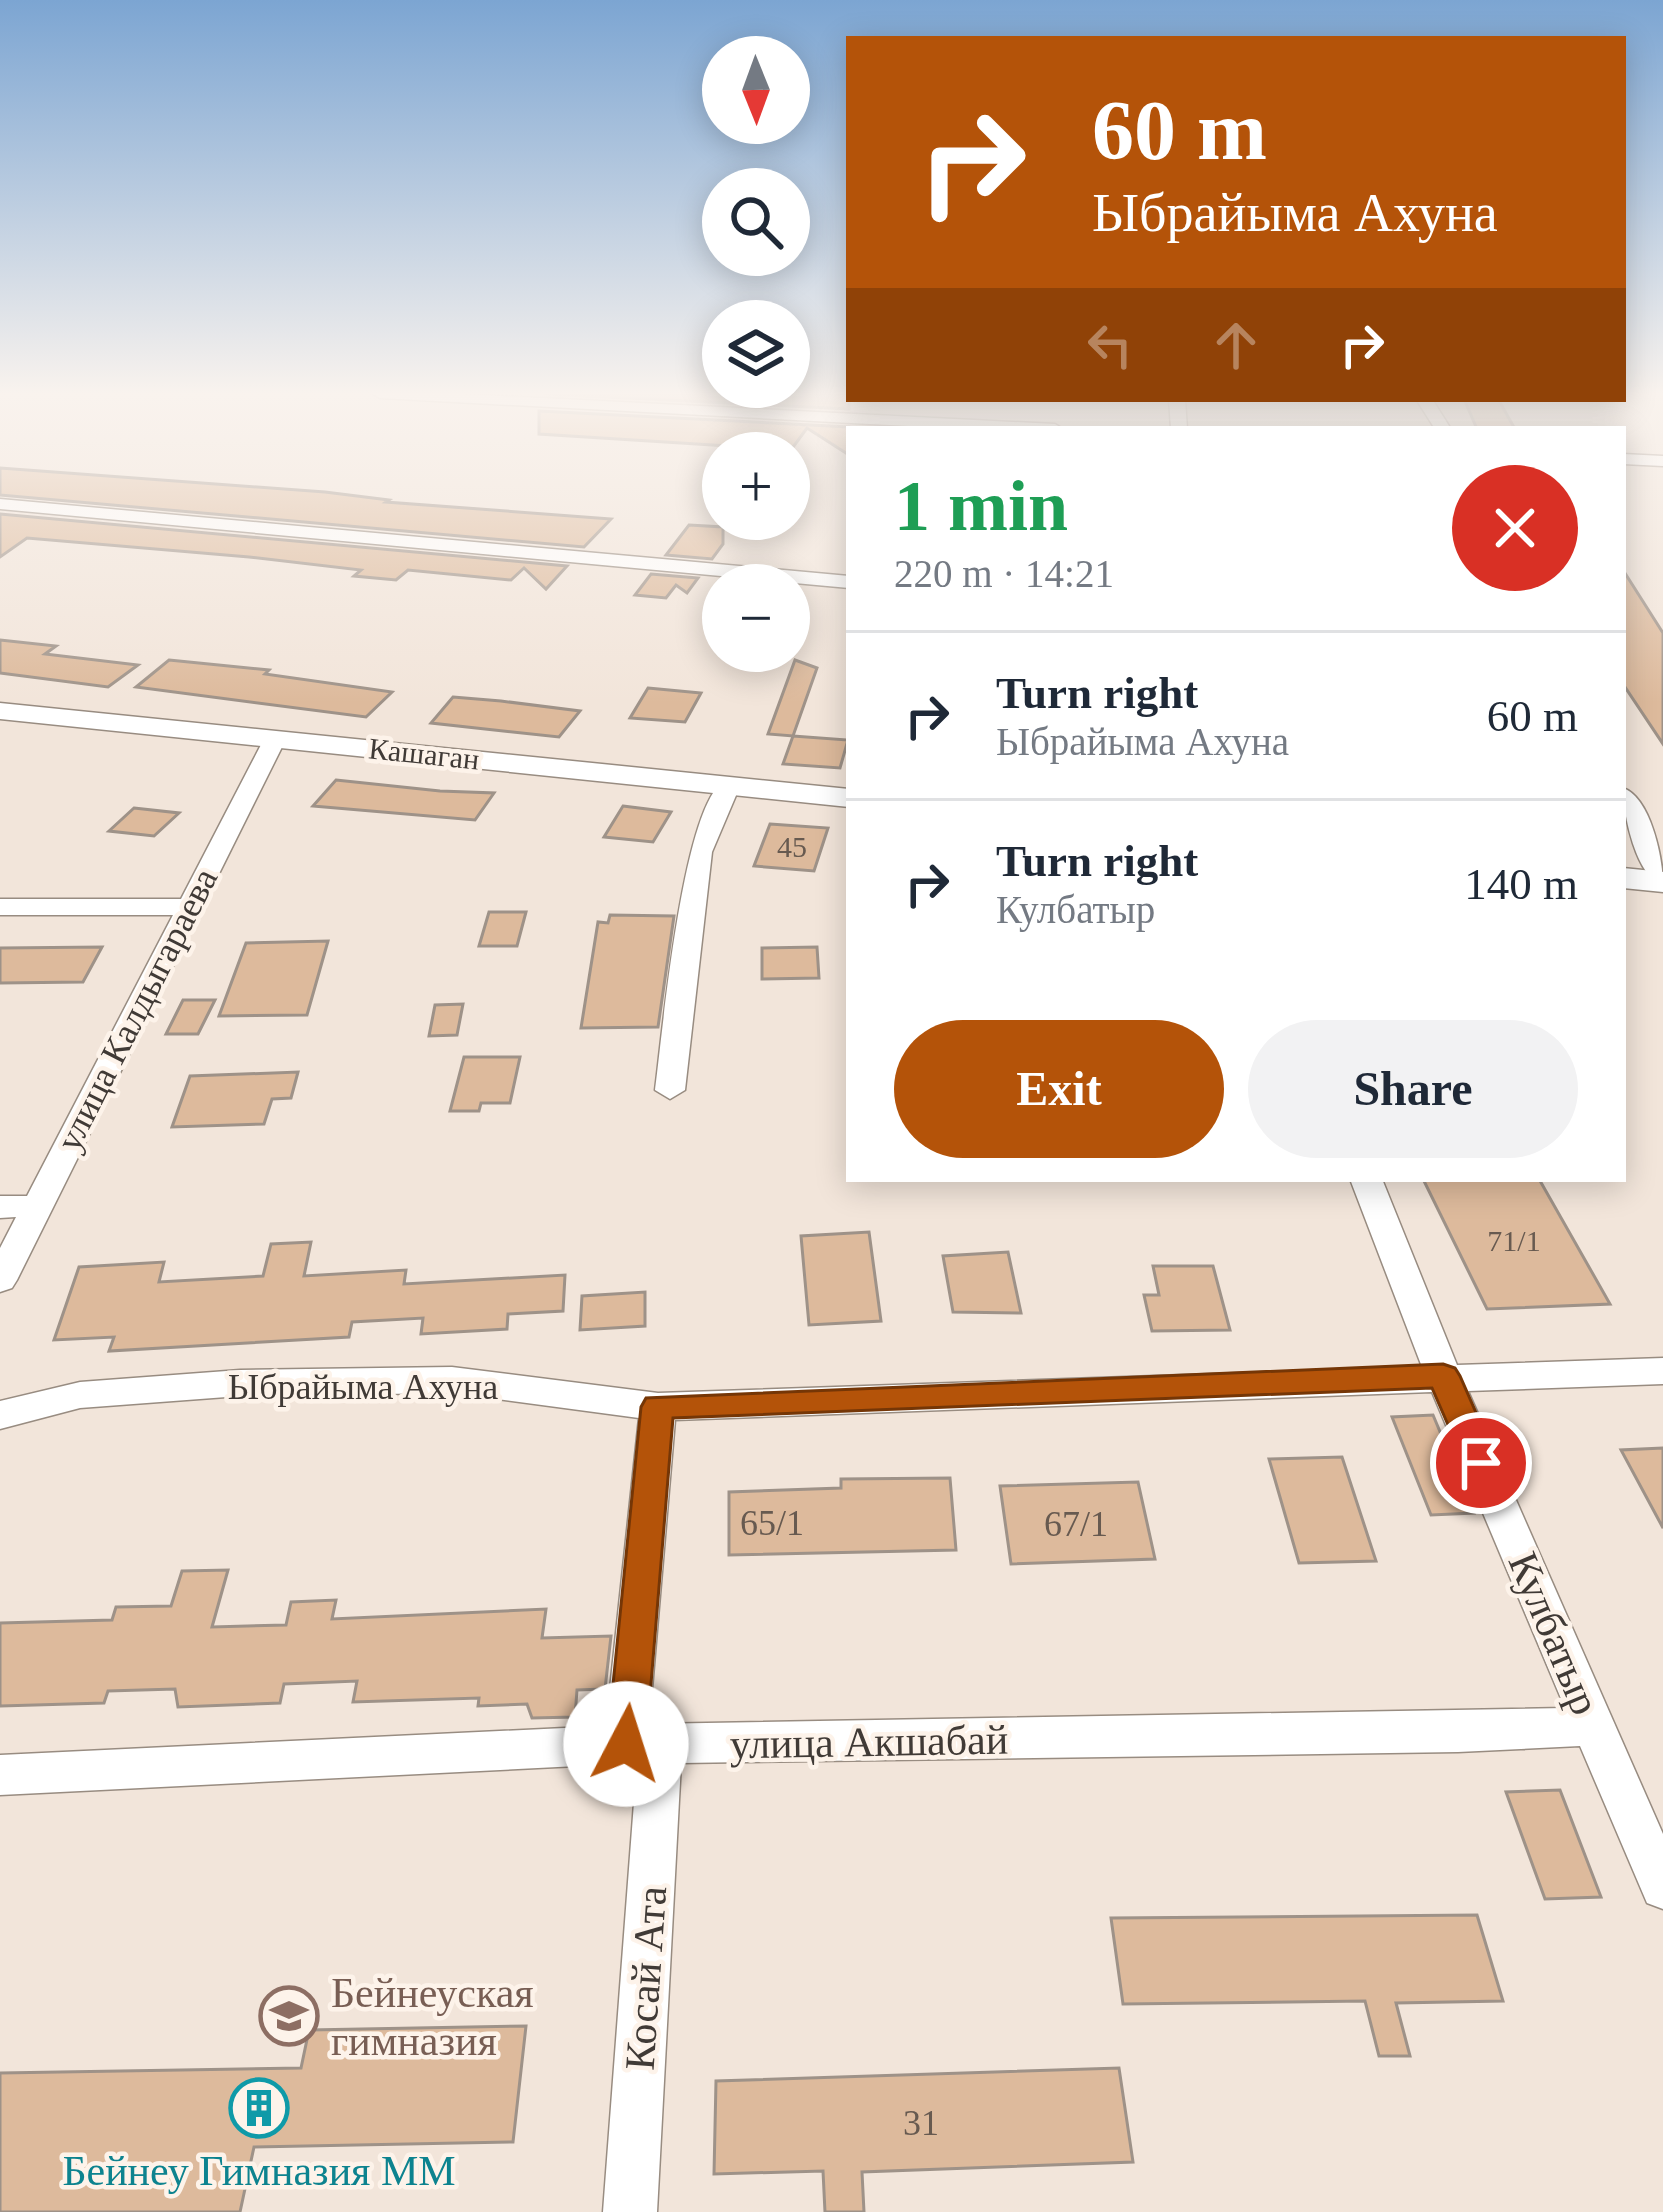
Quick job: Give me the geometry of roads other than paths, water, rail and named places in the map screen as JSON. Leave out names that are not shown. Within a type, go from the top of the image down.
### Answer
[{"type":"street","points":[[0,504],[846,582]]},
{"type":"street","name":"Кашаган","points":[[0,711],[846,798]]},
{"type":"street","name":"улица Калдыгараева","points":[[0,1280],[275,739]]},
{"type":"street","points":[[670,1090],[700,852],[728,786]]},
{"type":"street","points":[[1626,801],[1663,880],[1626,878]]},
{"type":"street","points":[[0,908],[188,907]]},
{"type":"street","name":"Кулбатыр","points":[[1367,1182],[1443,1376],[1663,1887]]},
{"type":"street","points":[[0,1207],[36,1206]]},
{"type":"street","name":"Ыбрайыма Ахуна","points":[[0,1414],[80,1396],[240,1383],[452,1380],[658,1407],[1663,1371]]},
{"type":"street","name":"Косай Ата","points":[[630,2212],[658,1407]]},
{"type":"street","name":"улица Акшабай","points":[[0,1775],[643,1744],[1458,1733],[1595,1726]]},
{"type":"place","name":"Бейнеуская гимназия","points":[[289,2016]]},
{"type":"place","name":"Бейнеу Гимназия ММ","points":[[259,2108]]}]
